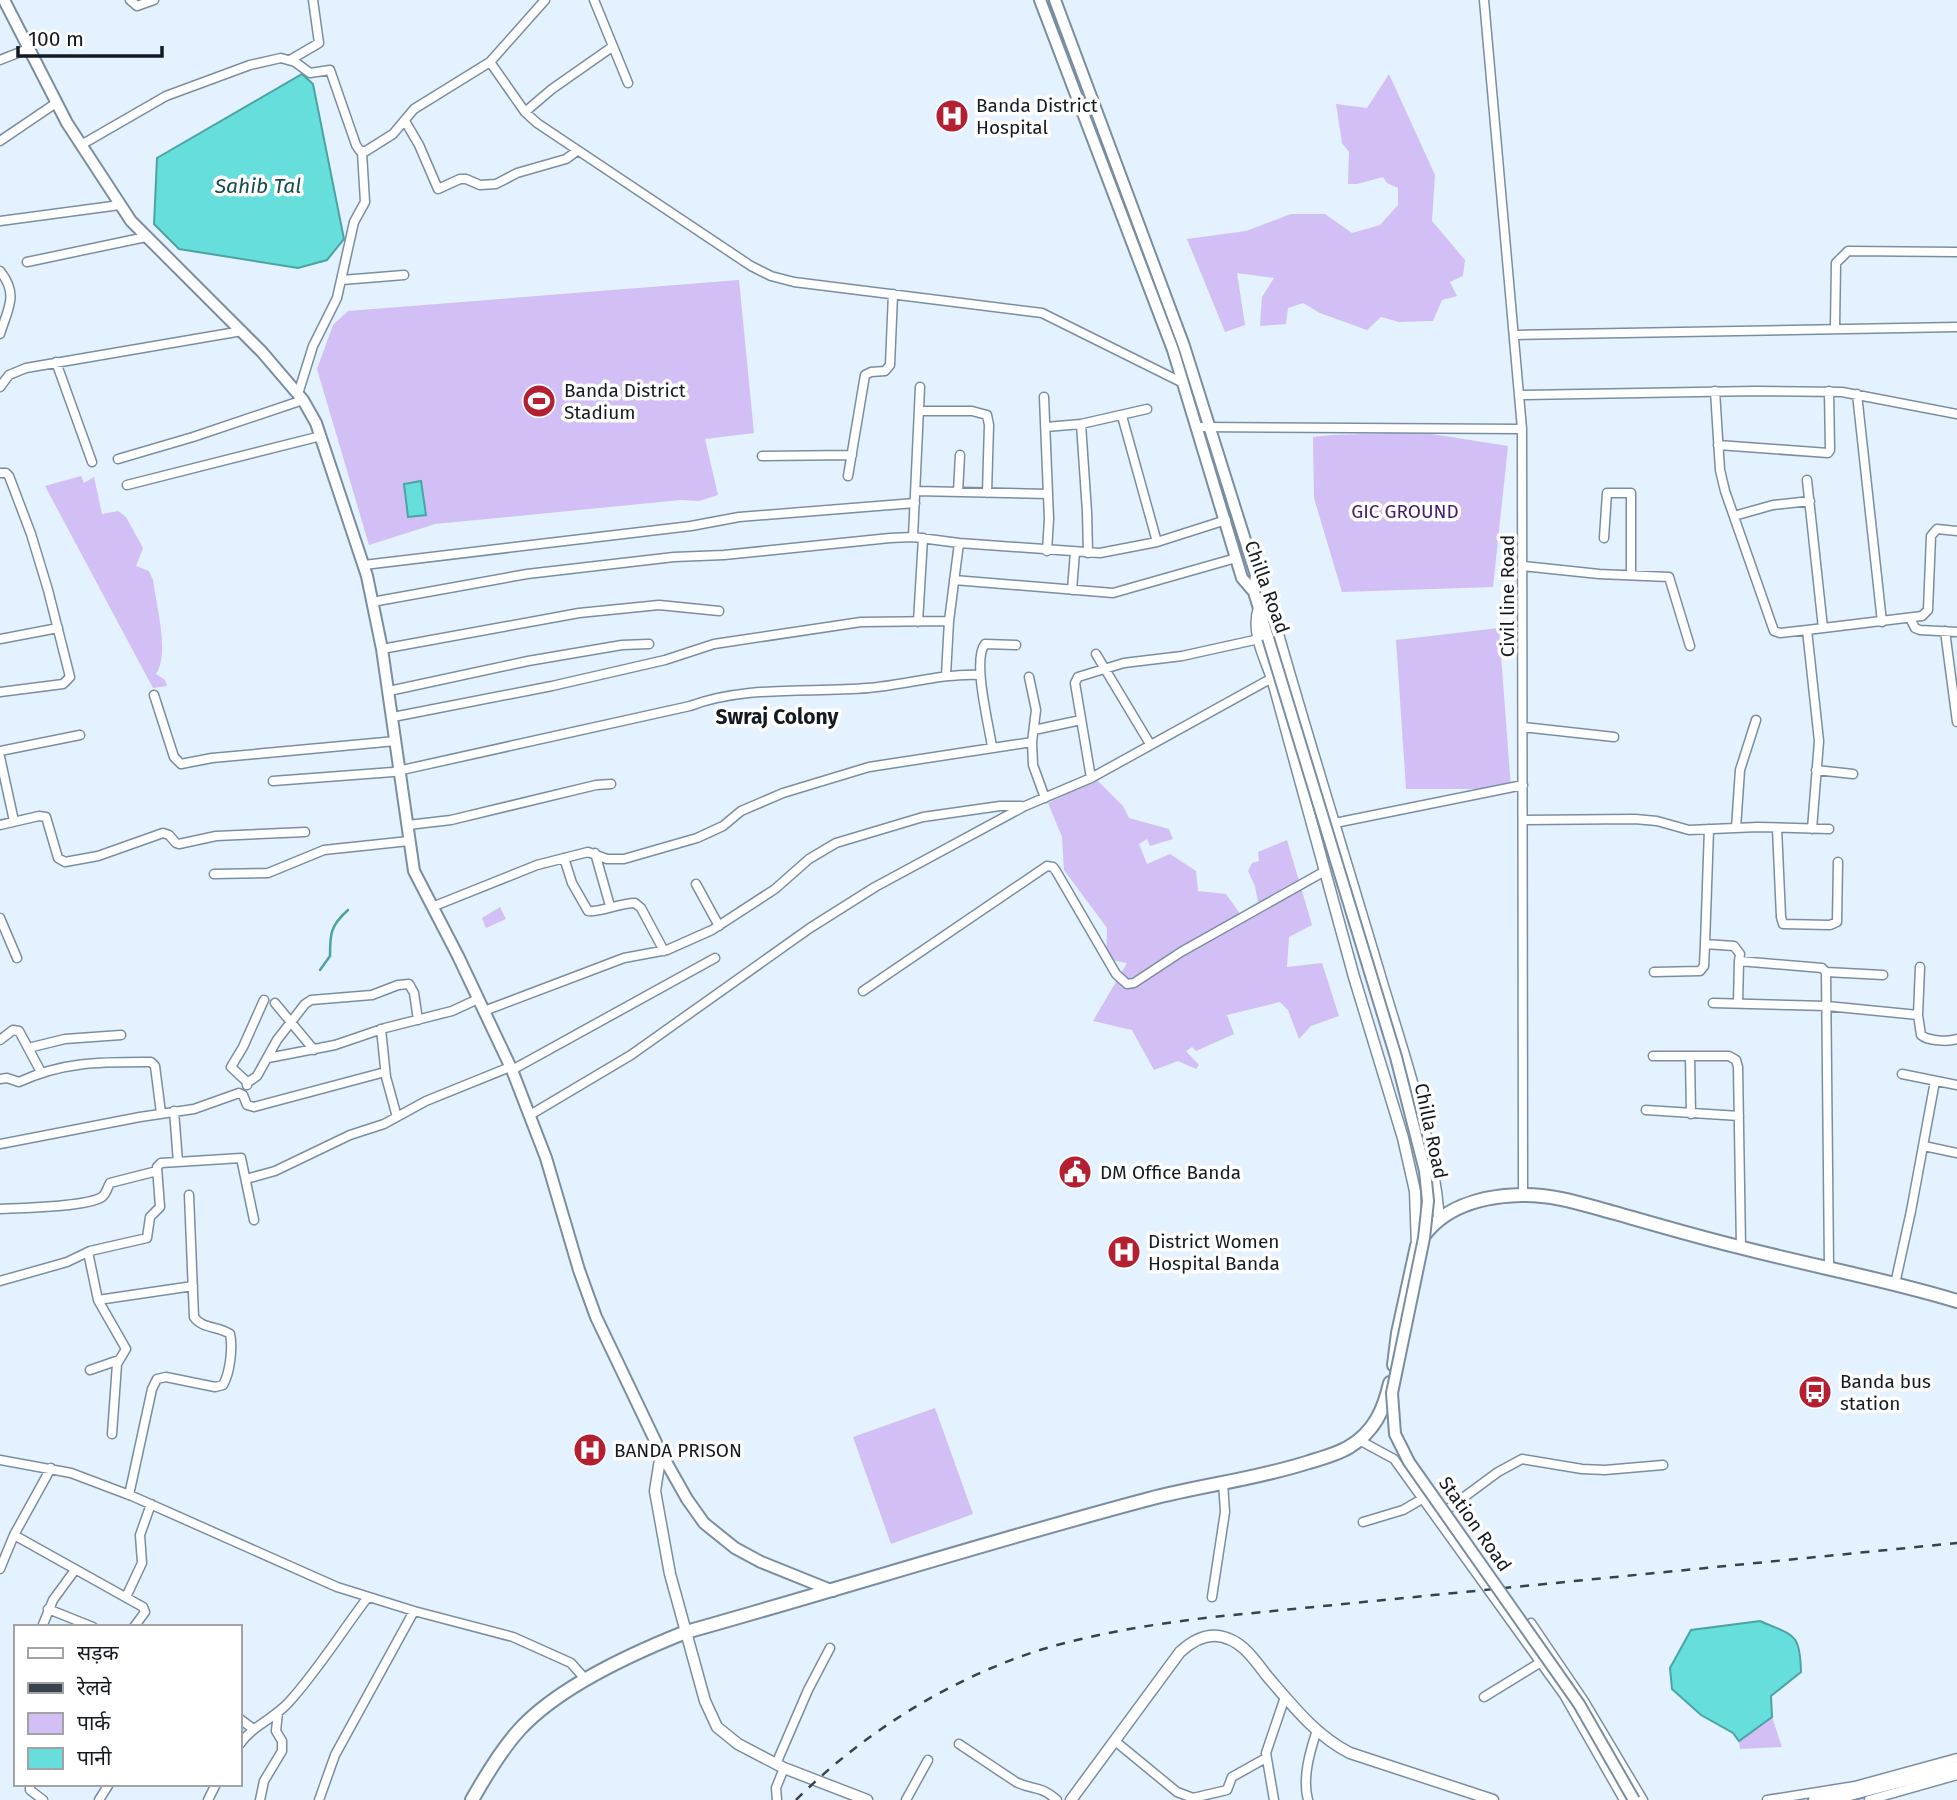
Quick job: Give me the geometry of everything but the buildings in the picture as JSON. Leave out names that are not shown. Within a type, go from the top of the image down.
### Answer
[{"type":"highway","points":[[472,1800],[503,1750],[521,1728],[542,1710],[586,1680],[639,1652],[686,1632],[1078,1518],[1298,1465],[1339,1451],[1359,1440],[1379,1418],[1385,1403],[1420,1242],[1439,1218],[1473,1201],[1523,1194],[1563,1199],[1741,1248],[1829,1267],[1957,1301]]},
{"type":"main road","points":[[4,0],[56,103],[120,205],[146,237],[242,331],[300,397],[321,436],[364,565],[383,649],[416,877],[511,1068],[546,1158],[579,1270],[596,1317],[662,1453],[687,1499],[704,1523],[718,1536],[761,1562],[833,1591]]},
{"type":"main road","name":"Chilla Road","points":[[1040,0],[1173,350],[1242,578],[1254,592],[1259,608],[1264,638],[1396,1057],[1425,1171],[1427,1201],[1420,1242]]},
{"type":"main road","points":[[1055,0],[1184,346],[1256,575],[1254,592]]},
{"type":"main road","points":[[1069,74],[1081,70]]},
{"type":"main road","name":"Station Road","points":[[1420,1242],[1392,1393],[1395,1433],[1409,1461],[1579,1704],[1634,1800]]},
{"type":"main road","points":[[1814,1800],[1850,1795],[1957,1767]]},
{"type":"street","points":[[130,0],[137,6],[154,0]]},
{"type":"street","points":[[290,60],[319,43],[313,0]]},
{"type":"street","points":[[362,152],[393,134],[420,105],[490,62],[545,0]]},
{"type":"street","points":[[594,0],[628,83]]},
{"type":"street","name":"Civil line Road","points":[[1484,0],[1522,429],[1523,1194]]},
{"type":"street","points":[[525,112],[552,89],[612,47]]},
{"type":"street","points":[[0,60],[28,50]]},
{"type":"street","points":[[81,145],[166,96],[262,62],[281,58],[290,60],[307,72],[327,69],[332,73],[356,145],[362,152],[365,198],[354,222],[342,280],[333,308],[313,346],[300,397],[118,459]]},
{"type":"street","points":[[490,62],[525,112],[577,151],[751,266],[794,282],[1042,313],[1183,383]]},
{"type":"street","points":[[0,141],[56,103]]},
{"type":"street","points":[[405,121],[419,145],[438,189],[460,179],[480,185],[496,184],[517,173],[566,159],[577,151]]},
{"type":"street","points":[[0,221],[120,205]]},
{"type":"street","points":[[27,262],[146,237]]},
{"type":"street","points":[[1835,327],[1836,263],[1848,251],[1957,253]]},
{"type":"street","points":[[0,271],[12,293],[0,334]]},
{"type":"street","points":[[342,280],[404,275]]},
{"type":"street","points":[[848,476],[865,375],[885,371],[890,365],[893,294]]},
{"type":"street","points":[[0,304],[10,302]]},
{"type":"street","points":[[1515,335],[1835,327],[1957,327]]},
{"type":"street","points":[[0,387],[12,373],[57,362],[242,331]]},
{"type":"street","points":[[57,362],[92,463]]},
{"type":"street","points":[[918,622],[918,538],[915,503],[920,387]]},
{"type":"street","points":[[1715,391],[1720,470],[1774,631],[1807,630],[1922,616],[1928,610],[1933,531],[1957,531]]},
{"type":"street","points":[[1520,395],[1829,391],[1957,414]]},
{"type":"street","points":[[1718,445],[1828,453],[1829,391]]},
{"type":"street","points":[[1857,394],[1882,622]]},
{"type":"street","points":[[1044,397],[1048,494],[1047,551]]},
{"type":"street","points":[[1046,427],[1081,424],[1147,409]]},
{"type":"street","points":[[919,411],[972,411],[987,415],[987,493]]},
{"type":"street","points":[[1122,416],[1157,542]]},
{"type":"street","points":[[1081,424],[1088,553]]},
{"type":"street","points":[[1198,428],[1522,429]]},
{"type":"street","points":[[127,485],[321,436]]},
{"type":"street","points":[[762,456],[852,455]]},
{"type":"street","points":[[958,492],[960,455]]},
{"type":"street","points":[[0,473],[6,473],[9,477],[31,534],[69,673],[68,681],[0,692]]},
{"type":"street","points":[[1807,480],[1823,628]]},
{"type":"street","points":[[916,491],[1048,494]]},
{"type":"street","points":[[1604,538],[1607,492],[1631,494],[1631,575]]},
{"type":"street","points":[[1734,516],[1773,505],[1810,501]]},
{"type":"street","points":[[364,565],[691,526],[738,517],[915,503]]},
{"type":"street","points":[[372,601],[527,574],[674,556],[724,555],[918,538],[1047,551],[1114,551],[1157,542],[1226,520]]},
{"type":"street","points":[[946,675],[949,621],[959,544]]},
{"type":"street","points":[[1072,590],[1075,552]]},
{"type":"street","points":[[954,580],[1113,593],[1236,558]]},
{"type":"street","points":[[1522,566],[1669,577],[1690,646]]},
{"type":"street","points":[[383,649],[603,610],[659,605],[719,611]]},
{"type":"street","points":[[1259,608],[1270,614],[1274,620],[1335,822],[1418,1105],[1434,1172],[1439,1218]]},
{"type":"street","points":[[1910,618],[1915,628],[1957,632]]},
{"type":"street","points":[[393,717],[552,687],[664,660],[713,644],[842,624],[949,621]]},
{"type":"street","points":[[0,639],[58,628]]},
{"type":"street","points":[[1807,630],[1818,724],[1812,829]]},
{"type":"street","points":[[1945,631],[1957,722]]},
{"type":"street","points":[[1091,778],[1077,677],[1124,663],[1182,656],[1264,638],[1272,678],[1325,871],[1403,1138],[1414,1184],[1420,1242]]},
{"type":"street","points":[[389,691],[528,661],[622,645],[649,644]]},
{"type":"street","points":[[992,747],[980,675],[981,649],[985,644],[1016,645]]},
{"type":"street","points":[[1096,654],[1150,744]]},
{"type":"street","points":[[272,781],[401,771],[690,706],[717,697],[866,688],[946,675],[980,675]]},
{"type":"street","points":[[1029,677],[1036,710],[1032,742],[1033,765],[1045,798]]},
{"type":"street","points":[[530,1115],[631,1055],[810,928],[875,887],[1025,806],[1091,778],[1272,678]]},
{"type":"street","points":[[154,695],[173,757],[181,764],[212,758],[396,741]]},
{"type":"street","points":[[1034,730],[1081,720]]},
{"type":"street","points":[[1737,828],[1740,770],[1756,720]]},
{"type":"street","points":[[1523,727],[1614,737]]},
{"type":"street","points":[[0,751],[80,735]]},
{"type":"street","points":[[432,907],[518,871],[564,858],[589,852],[607,859],[624,859],[715,830],[741,811],[783,793],[869,767],[1032,742]]},
{"type":"street","points":[[0,757],[14,821]]},
{"type":"street","points":[[1816,771],[1853,774]]},
{"type":"street","points":[[408,825],[451,820],[596,785],[611,784]]},
{"type":"street","points":[[1335,822],[1523,785]]},
{"type":"street","points":[[484,1011],[624,958],[663,951],[719,926],[775,889],[809,859],[836,843],[923,817],[1025,806]]},
{"type":"street","points":[[0,825],[43,815],[46,817],[58,858],[65,862],[98,856],[163,833],[179,844],[216,836],[305,832]]},
{"type":"street","points":[[1523,820],[1636,819],[1657,821],[1689,830],[1829,829]]},
{"type":"street","points":[[1777,828],[1783,924],[1830,925],[1837,922],[1838,862]]},
{"type":"street","points":[[1654,972],[1700,971],[1704,966],[1709,829]]},
{"type":"street","points":[[214,874],[268,873],[324,850],[409,841]]},
{"type":"street","points":[[595,853],[610,906]]},
{"type":"street","points":[[564,858],[572,883],[588,911],[596,912],[610,906],[630,903],[638,905],[663,951]]},
{"type":"street","points":[[863,991],[1047,866],[1056,871],[1116,974],[1127,984],[1134,983],[1181,952],[1325,871]]},
{"type":"street","points":[[696,884],[719,926]]},
{"type":"street","points":[[0,918],[17,958]]},
{"type":"street","points":[[1705,943],[1734,946],[1740,954],[1738,1003]]},
{"type":"street","points":[[246,1179],[275,1171],[350,1135],[384,1124],[426,1101],[511,1068],[715,958]]},
{"type":"street","points":[[1739,961],[1822,968],[1826,972],[1883,975]]},
{"type":"street","points":[[1920,967],[1919,1030],[1925,1038],[1952,1041],[1957,1039]]},
{"type":"street","points":[[1826,972],[1829,1267]]},
{"type":"street","points":[[0,1144],[199,1108],[241,1093],[247,1083],[257,1076],[277,1040],[311,1000],[372,995],[404,984],[412,987],[418,1020]]},
{"type":"street","points":[[268,1058],[314,1049],[452,1011],[478,999]]},
{"type":"street","points":[[247,1083],[231,1067],[264,1000]]},
{"type":"street","points":[[275,1003],[314,1049]]},
{"type":"street","points":[[1713,1003],[1827,1006],[1918,1015]]},
{"type":"street","points":[[381,1029],[385,1072],[397,1117]]},
{"type":"street","points":[[0,1040],[17,1030],[41,1072]]},
{"type":"street","points":[[28,1048],[65,1039],[121,1035]]},
{"type":"street","points":[[1653,1056],[1729,1055],[1736,1060],[1740,1116],[1741,1248]]},
{"type":"street","points":[[1690,1056],[1691,1114]]},
{"type":"street","points":[[0,1079],[7,1077],[19,1082],[41,1072],[88,1062],[150,1062],[155,1066],[161,1114]]},
{"type":"street","points":[[241,1093],[247,1105],[254,1107],[385,1072]]},
{"type":"street","points":[[1902,1074],[1957,1085]]},
{"type":"street","points":[[1895,1284],[1935,1081]]},
{"type":"street","points":[[174,1111],[178,1162]]},
{"type":"street","points":[[1646,1111],[1740,1116]]},
{"type":"street","points":[[1924,1146],[1957,1153]]},
{"type":"street","points":[[0,1281],[67,1262],[88,1252],[147,1238],[150,1217],[160,1207],[158,1165],[237,1157],[243,1161],[254,1220]]},
{"type":"street","points":[[0,1209],[60,1206],[96,1199],[105,1195],[110,1183],[157,1171]]},
{"type":"street","points":[[129,1495],[152,1389],[157,1379],[166,1377],[215,1387],[223,1385],[225,1381],[232,1338],[225,1330],[196,1321],[189,1195]]},
{"type":"street","points":[[88,1252],[98,1300],[126,1345],[125,1353],[119,1360],[90,1370]]},
{"type":"street","points":[[98,1300],[193,1286]]},
{"type":"street","points":[[112,1434],[119,1360]]},
{"type":"street","points":[[1359,1440],[1394,1459],[1573,1708],[1624,1800]]},
{"type":"street","points":[[662,1453],[655,1491],[670,1574],[705,1702],[717,1727],[738,1744],[780,1766],[867,1800]]},
{"type":"street","points":[[1436,1518],[1498,1472],[1522,1459],[1605,1470],[1663,1465]]},
{"type":"street","points":[[0,1460],[51,1468],[129,1495],[337,1587],[513,1637],[571,1664],[586,1680]]},
{"type":"street","points":[[0,1569],[13,1535],[51,1468]]},
{"type":"street","points":[[1212,1597],[1225,1512],[1223,1482]]},
{"type":"street","points":[[1363,1522],[1403,1510],[1422,1499]]},
{"type":"street","points":[[126,1598],[142,1563],[140,1535],[151,1504]]},
{"type":"street","points":[[13,1535],[145,1609],[144,1615],[136,1625]]},
{"type":"street","points":[[42,1625],[48,1609],[75,1570]]},
{"type":"street","points":[[242,1741],[252,1728],[278,1713],[291,1699],[368,1597]]},
{"type":"street","points":[[48,1609],[88,1625]]},
{"type":"street","points":[[319,1800],[335,1755],[414,1611]]},
{"type":"street","points":[[1531,1623],[1584,1701],[1643,1800]]},
{"type":"street","points":[[1071,1800],[1180,1651],[1199,1638],[1216,1635],[1237,1643],[1285,1697],[1335,1745],[1350,1753],[1488,1799]]},
{"type":"street","points":[[777,1800],[780,1766],[808,1690],[830,1648]]},
{"type":"street","points":[[1484,1698],[1541,1662]]},
{"type":"street","points":[[1274,1800],[1266,1758],[1268,1742],[1285,1697]]},
{"type":"street","points":[[260,1800],[264,1780],[282,1751],[282,1741],[276,1731],[278,1713]]},
{"type":"street","points":[[242,1720],[252,1728]]},
{"type":"street","points":[[1308,1800],[1306,1788],[1309,1755],[1317,1730]]},
{"type":"street","points":[[1115,1741],[1185,1798],[1227,1790],[1232,1777],[1266,1758]]},
{"type":"street","points":[[959,1744],[1016,1782],[1024,1786],[1037,1786],[1057,1800]]},
{"type":"street","points":[[1767,1800],[1855,1786],[1957,1758]]},
{"type":"street","points":[[906,1800],[928,1760]]},
{"type":"street","points":[[1869,1800],[1957,1775]]},
{"type":"street","points":[[30,1786],[30,1790],[44,1800]]},
{"type":"green space","points":[[1389,74],[1435,175],[1432,221],[1465,260],[1463,276],[1450,282],[1457,296],[1442,300],[1433,321],[1399,322],[1381,317],[1367,330],[1320,313],[1303,303],[1288,308],[1286,324],[1260,326],[1262,297],[1274,278],[1237,273],[1245,325],[1225,332],[1187,239],[1246,231],[1291,214],[1325,214],[1352,233],[1380,225],[1398,205],[1398,188],[1387,183],[1383,177],[1348,184],[1349,152],[1342,143],[1336,104],[1367,108]]},
{"type":"green space","name":"Banda District Stadium","points":[[739,280],[754,433],[705,439],[718,495],[699,501],[681,500],[435,524],[369,545],[317,369],[333,325],[348,311]]},
{"type":"green space","name":"GIC GROUND","points":[[1419,432],[1508,446],[1493,587],[1342,592],[1314,498],[1313,437]]},
{"type":"green space","points":[[81,476],[84,483],[94,477],[102,514],[118,511],[126,517],[143,548],[136,566],[149,571],[153,580],[162,642],[160,665],[156,674],[165,680],[167,686],[153,688],[45,486]]},
{"type":"green space","points":[[1499,628],[1511,789],[1406,789],[1396,640]]},
{"type":"green space","points":[[1096,779],[1123,806],[1129,818],[1169,829],[1173,839],[1150,846],[1147,839],[1139,844],[1147,864],[1170,854],[1196,871],[1198,891],[1226,894],[1243,918],[1260,913],[1255,886],[1248,871],[1252,863],[1259,861],[1258,852],[1287,840],[1312,925],[1289,937],[1287,967],[1322,963],[1339,1016],[1311,1026],[1299,1039],[1288,1010],[1280,1002],[1227,1015],[1234,1034],[1196,1051],[1192,1047],[1186,1051],[1199,1065],[1196,1069],[1178,1061],[1154,1070],[1132,1030],[1093,1021],[1127,963],[1106,959],[1107,928],[1064,870],[1062,837],[1048,803]]},
{"type":"green space","points":[[500,907],[506,919],[486,928],[482,918]]},
{"type":"green space","points":[[935,1408],[973,1514],[891,1544],[853,1437]]},
{"type":"green space","points":[[1772,1717],[1782,1747],[1740,1749],[1739,1741]]},
{"type":"water","name":"Sahib Tal","points":[[302,74],[313,84],[344,239],[327,260],[298,268],[179,249],[154,224],[157,158]]},
{"type":"water","points":[[421,481],[426,515],[408,517],[404,484]]},
{"type":"water","points":[[1760,1621],[1793,1637],[1799,1649],[1801,1672],[1771,1696],[1772,1717],[1739,1741],[1733,1733],[1701,1715],[1672,1689],[1670,1668],[1691,1630]]},
{"type":"waterway","points":[[320,970],[330,956],[334,926],[348,910]]},
{"type":"railway","points":[[796,1800],[850,1752],[940,1693],[1006,1662],[1040,1650],[1104,1634],[1213,1617],[1957,1543]]},
{"type":"place","name":"Banda District Hospital","points":[[952,116]]},
{"type":"place","name":"Banda District Stadium","points":[[539,401]]},
{"type":"place","name":"DM Office Banda","points":[[1075,1172]]},
{"type":"place","name":"District Women Hospital Banda","points":[[1124,1252]]},
{"type":"place","name":"Banda bus station","points":[[1815,1392]]},
{"type":"place","name":"BANDA PRISON","points":[[590,1450]]},
{"type":"district","name":"Swraj Colony","points":[[777,717]]}]
